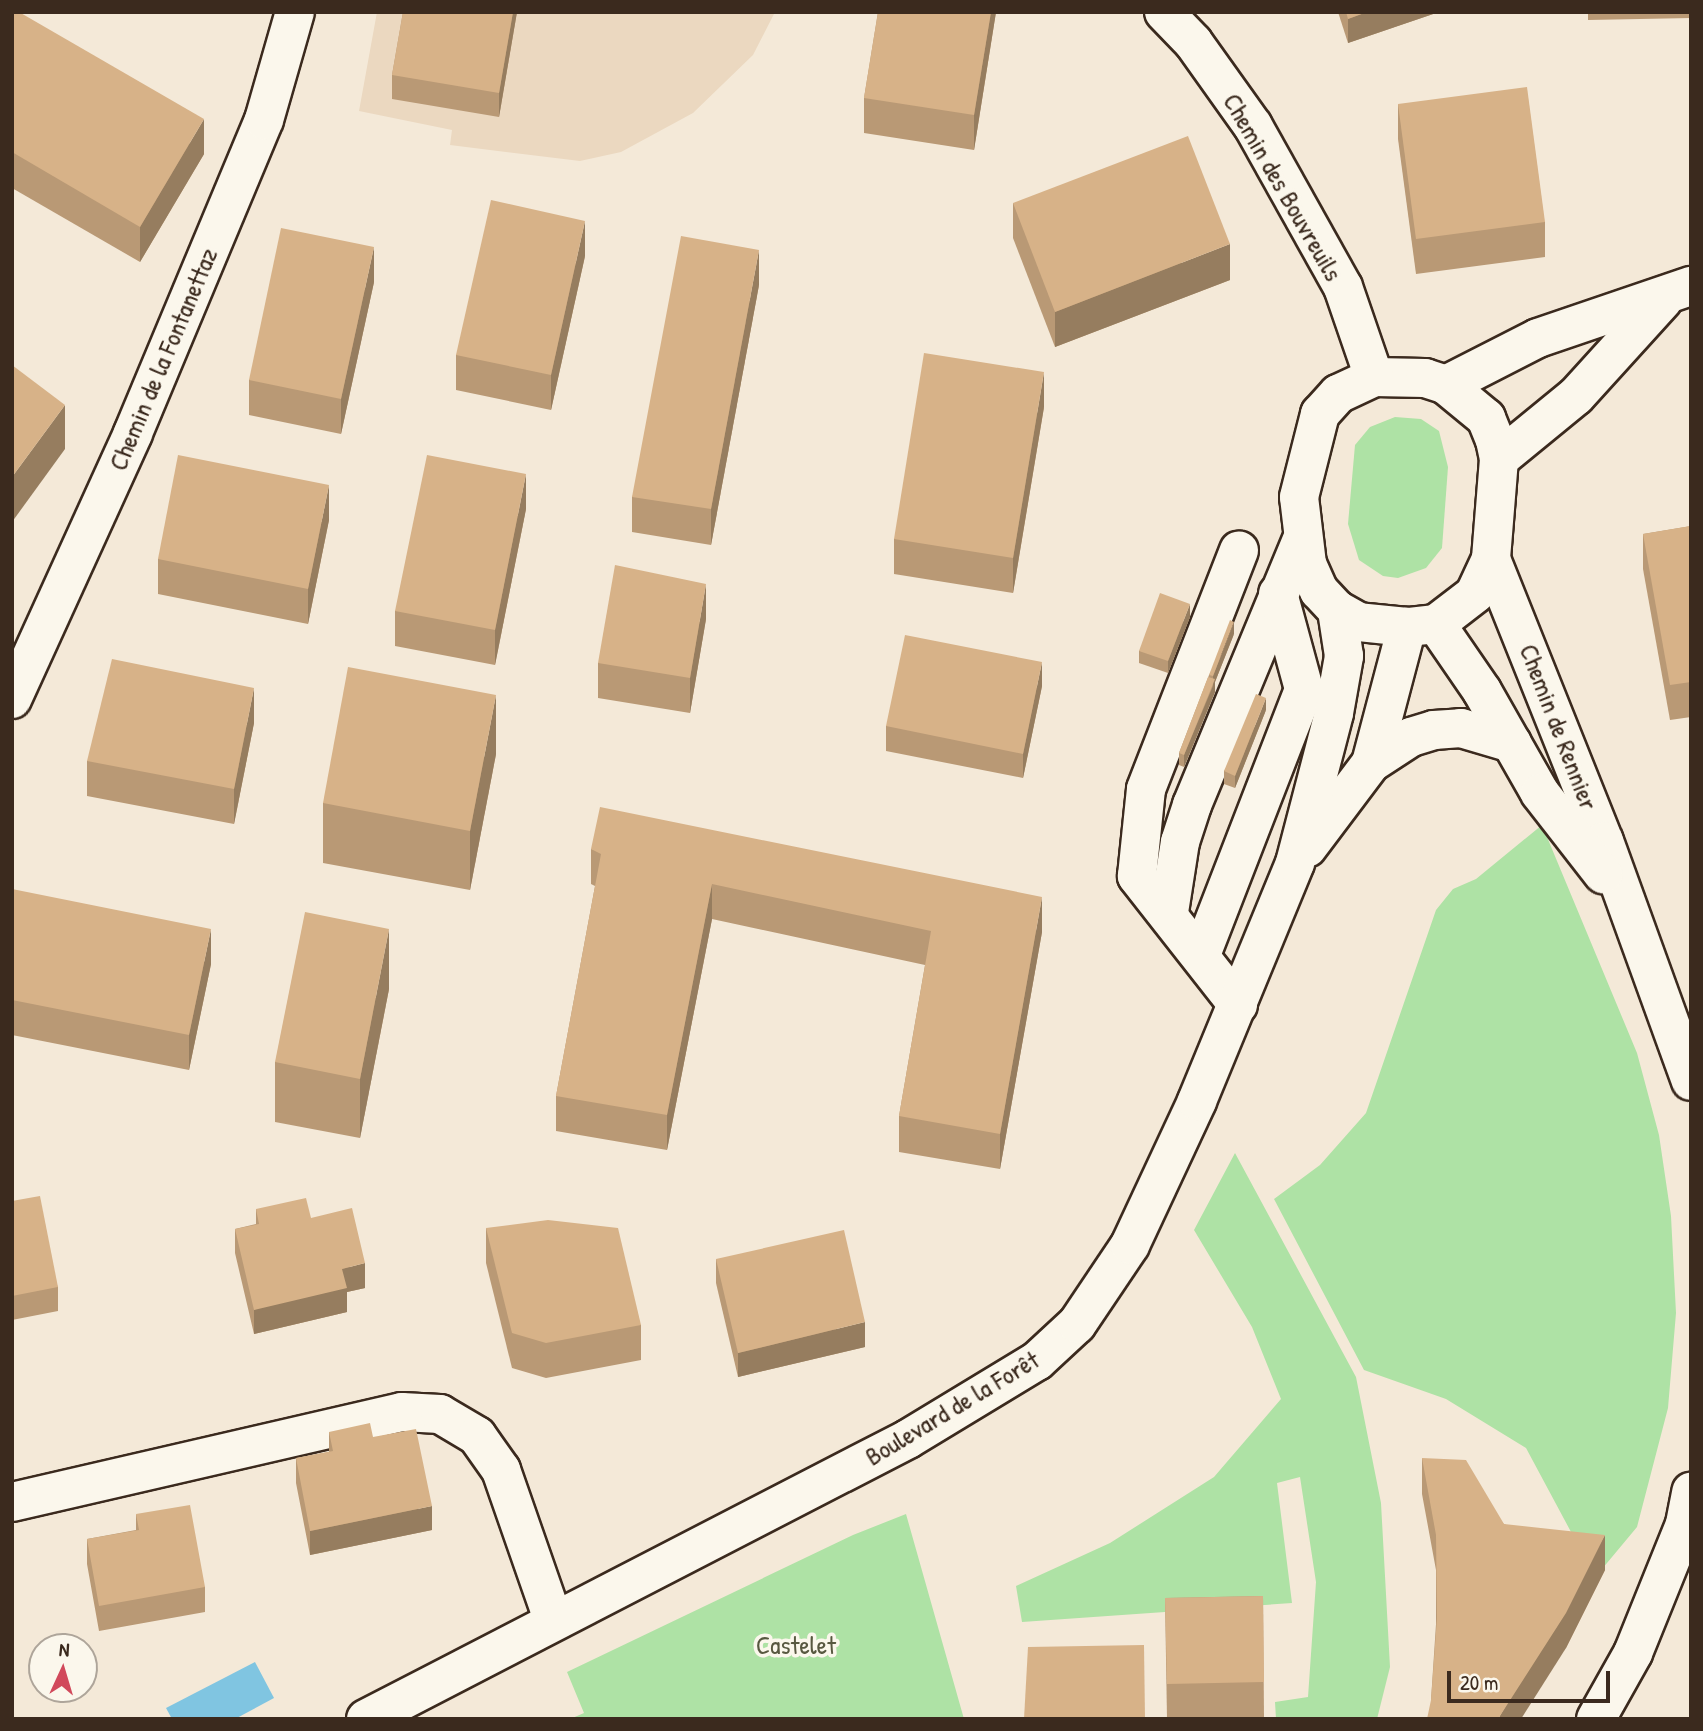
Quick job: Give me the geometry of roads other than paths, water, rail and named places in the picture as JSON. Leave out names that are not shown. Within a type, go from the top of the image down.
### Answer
[{"type":"street","name":"Chemin de la Fontanettaz","points":[[12,699],[133,433],[264,120],[295,12]]},
{"type":"street","name":"Chemin des Bouvreuils","points":[[1164,12],[1193,42],[1254,126],[1343,287],[1374,377]]},
{"type":"street","points":[[1446,385],[1538,338],[1678,292]]},
{"type":"street","points":[[1499,459],[1576,396],[1678,292]]},
{"type":"street","points":[[1374,377],[1425,378],[1446,385],[1486,418],[1499,459],[1491,559],[1475,594],[1422,625],[1359,622],[1337,610],[1319,591],[1307,564],[1299,497],[1320,414],[1338,394],[1374,377]]},
{"type":"street","points":[[1168,912],[1180,842],[1192,805],[1303,537]]},
{"type":"street","points":[[1238,1005],[1138,876],[1146,789],[1239,550]]},
{"type":"street","name":"Chemin de Rennier","points":[[1491,559],[1594,817],[1691,1082]]},
{"type":"street","points":[[1201,955],[1304,688],[1278,593]]},
{"type":"street","name":"Boulevard de la Forêt","points":[[366,1719],[553,1619],[908,1439],[1037,1361],[1077,1324],[1112,1279],[1166,1171],[1296,863],[1334,713],[1344,656],[1337,610]]},
{"type":"street","name":"Chemin de Rennier","points":[[1422,625],[1512,743],[1541,793],[1622,898]]},
{"type":"street","name":"Boulevard de la Forêt","points":[[1296,863],[1371,763],[1422,625]]},
{"type":"street","points":[[1371,763],[1411,737],[1434,730],[1461,728],[1512,743]]},
{"type":"street","points":[[12,1502],[402,1412],[440,1414],[477,1436],[501,1470],[553,1619]]},
{"type":"street","points":[[1596,1719],[1633,1653],[1685,1524],[1691,1492]]},
{"type":"water","points":[[255,1662],[274,1698],[235,1719],[172,1719],[166,1708]]},
{"type":"park label","name":"Castelet","points":[[796,1645]]}]
